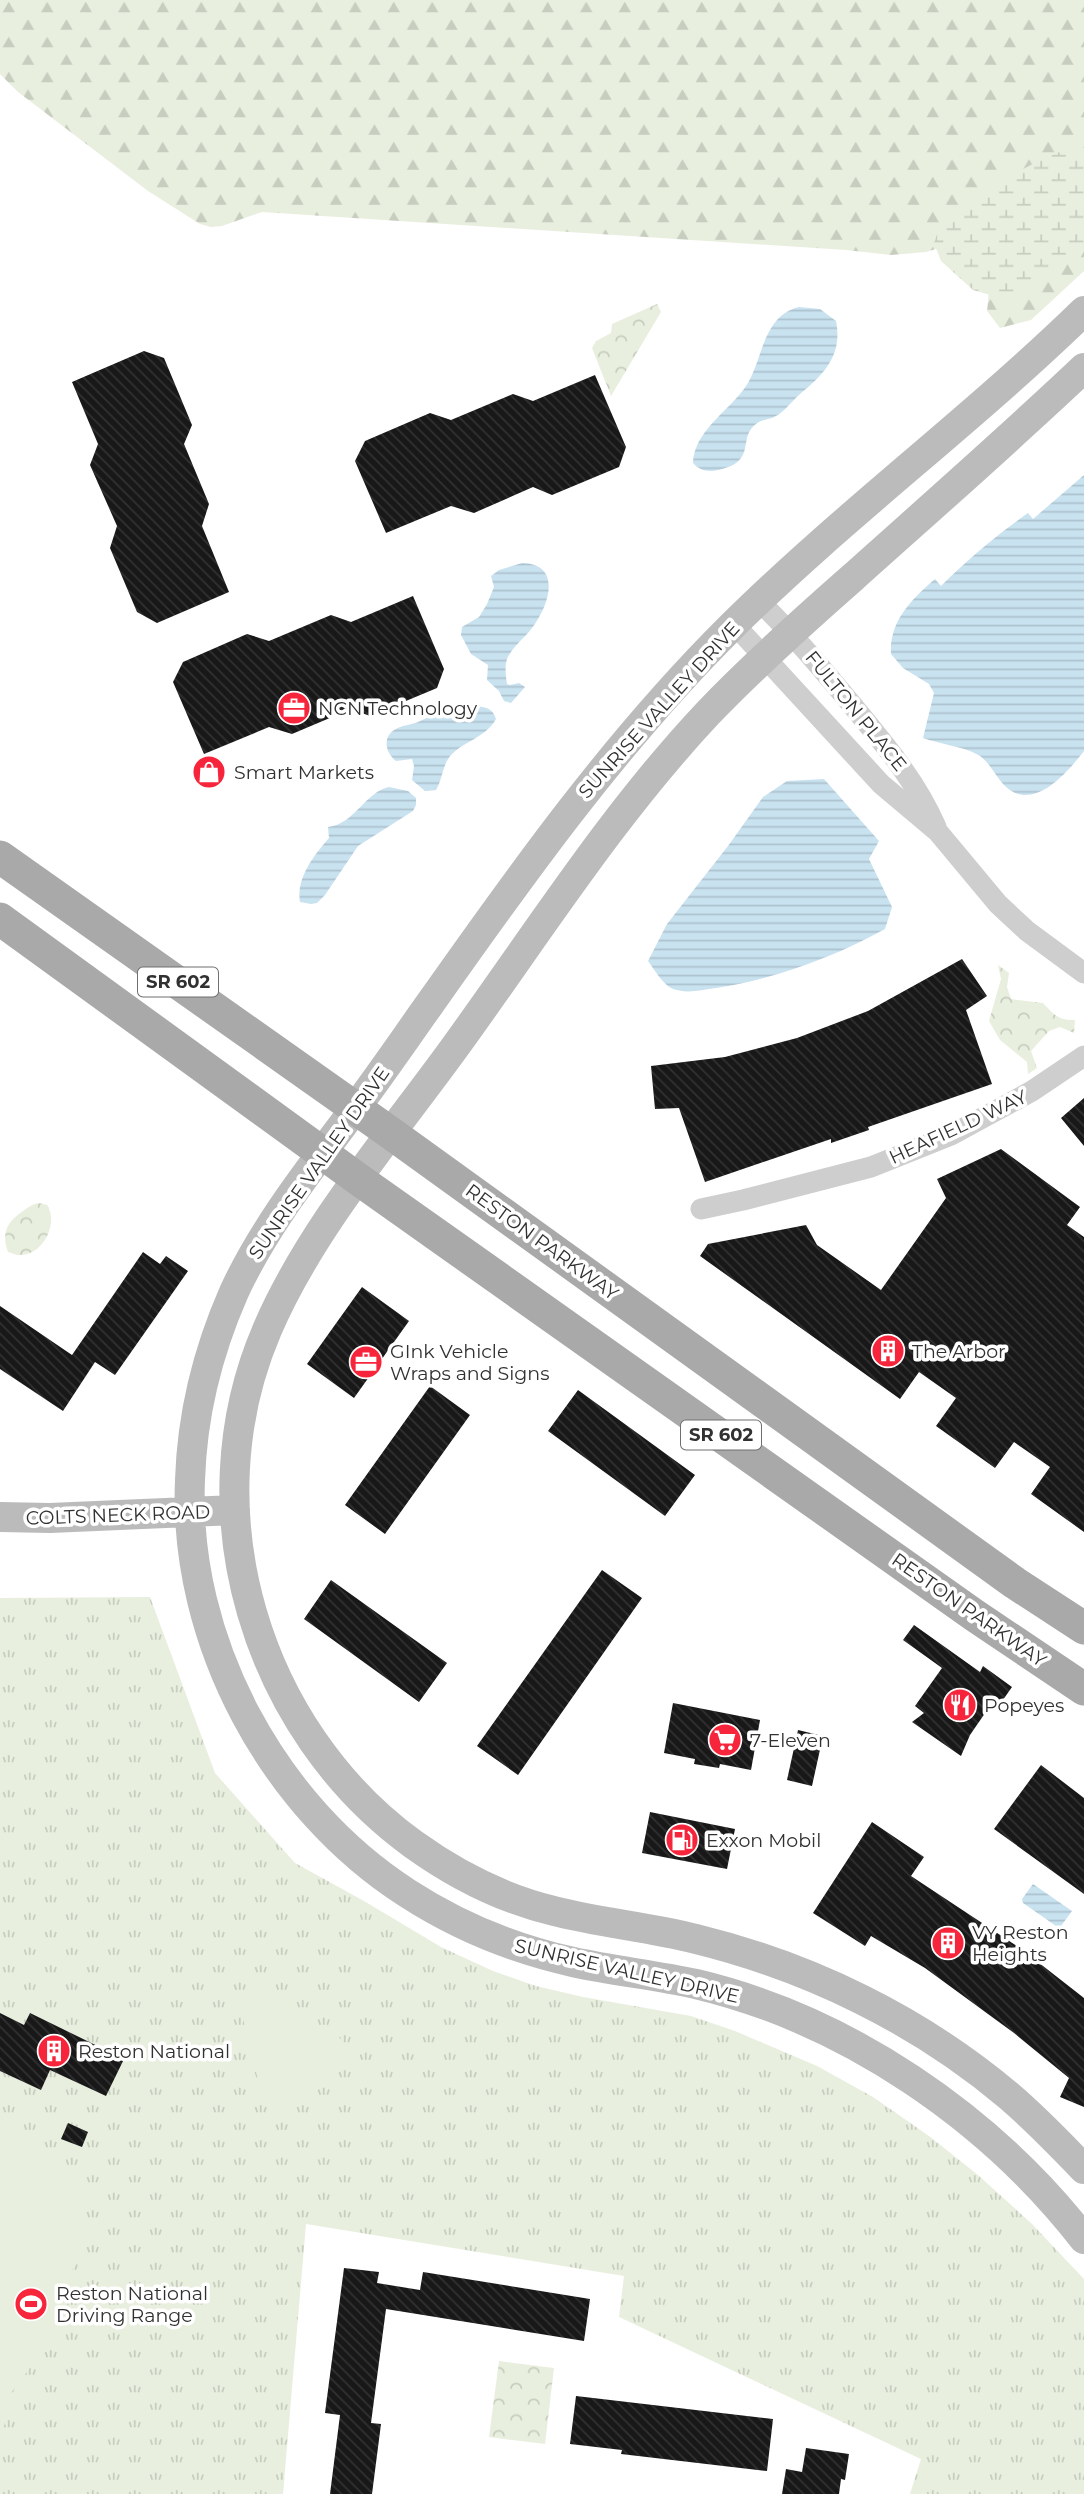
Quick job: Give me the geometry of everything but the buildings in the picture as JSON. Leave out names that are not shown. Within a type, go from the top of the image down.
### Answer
[{"type":"main road","name":"SUNRISE VALLEY DRIVE","points":[[1084,311],[996,394],[929,448],[734,624],[656,707],[577,801],[322,1153],[250,1260],[225,1314],[207,1369],[199,1405],[190,1479],[190,1513],[202,1595],[216,1645],[240,1703],[294,1789],[323,1823],[364,1860],[422,1902],[502,1941],[571,1962],[665,1978],[724,1992],[778,2010],[840,2039],[915,2082],[978,2131],[1046,2193],[1084,2239]]},
{"type":"main road","name":"SUNRISE VALLEY DRIVE","points":[[1084,368],[764,657],[702,720],[632,803],[358,1179],[294,1276],[258,1354],[241,1421],[236,1472],[239,1550],[248,1599],[266,1656],[301,1725],[334,1770],[378,1815],[411,1842],[475,1882],[529,1904],[565,1914],[692,1938],[739,1951],[793,1969],[856,1996],[930,2038],[981,2074],[1034,2119],[1084,2169]]},
{"type":"main road","name":"RESTON PARKWAY","points":[[0,857],[392,1134],[1015,1583],[1084,1628]]},
{"type":"main road","name":"RESTON PARKWAY","points":[[0,919],[358,1179],[974,1615],[1084,1689]]},
{"type":"main road","name":"COLTS NECK ROAD","points":[[0,1517],[236,1510]]},
{"type":"street","name":"FULTON PLACE","points":[[759,601],[790,632],[911,778],[926,803],[938,832]]},
{"type":"street","name":"FULTON PLACE","points":[[734,624],[881,785],[938,832],[998,904],[1027,931],[1084,973]]},
{"type":"street","name":"HEAFIELD WAY","points":[[701,1209],[871,1167],[951,1135],[1032,1091],[1084,1056]]},
{"type":"green space","points":[[0,0],[1084,0],[1084,156],[994,231],[926,252],[891,255],[262,212],[222,226],[211,227],[200,224],[148,191],[18,92],[0,74]]},
{"type":"green space","points":[[1072,148],[1084,148],[1084,244],[1020,291],[1001,298],[973,290],[941,261],[934,243],[940,228],[964,205],[1001,181],[1040,160]]},
{"type":"green space","points":[[1084,226],[1084,271],[1031,320],[1000,328],[987,311],[989,291]]},
{"type":"green space","points":[[657,304],[661,312],[611,396],[592,348],[596,341],[611,333],[612,324]]},
{"type":"green space","points":[[998,965],[1009,973],[1007,987],[1011,999],[1043,1003],[1057,1016],[1075,1020],[1074,1033],[1060,1027],[1049,1031],[1031,1051],[1037,1068],[1028,1074],[1027,1062],[1000,1040],[989,1021],[1001,979]]},
{"type":"green space","points":[[39,1203],[47,1205],[51,1221],[42,1244],[28,1254],[8,1252],[5,1234],[9,1224],[23,1211]]},
{"type":"green space","points":[[150,1597],[215,1773],[295,1863],[441,1947],[493,1971],[536,1986],[583,1997],[691,2016],[735,2031],[817,2066],[873,2097],[929,2136],[978,2175],[1032,2224],[1084,2279],[1084,2494],[910,2494],[921,2459],[619,2317],[624,2276],[306,2224],[283,2494],[0,2494],[0,1598]]},
{"type":"green space","points":[[262,1995],[277,1999],[342,2040],[348,2051],[342,2069],[282,2097],[266,2093],[259,2083],[243,2015],[250,2000]]},
{"type":"green space","name":"Reston National Driving Range","points":[[0,2126],[37,2149],[86,2191],[71,2279],[45,2348],[11,2393],[0,2446]]},
{"type":"green space","points":[[499,2361],[554,2368],[545,2444],[489,2437]]},
{"type":"water","points":[[799,307],[820,309],[836,321],[837,344],[830,363],[817,379],[782,411],[758,422],[751,430],[743,456],[738,461],[714,471],[698,468],[693,463],[695,452],[705,432],[744,389],[764,342],[777,320]]},
{"type":"water","points":[[1084,475],[1084,751],[1049,787],[1027,795],[1016,793],[1005,786],[980,756],[968,750],[923,738],[934,693],[929,684],[903,668],[891,654],[891,642],[904,612],[935,579],[941,586],[1005,530],[1028,513],[1033,519]]},
{"type":"water","points":[[522,563],[535,565],[543,570],[548,578],[549,588],[538,619],[507,658],[507,684],[519,683],[525,687],[511,703],[504,701],[499,691],[487,680],[488,665],[471,654],[461,635],[462,627],[479,617],[487,604],[494,587],[491,576],[499,570]]},
{"type":"water","points":[[465,706],[488,709],[496,719],[481,735],[452,754],[446,762],[436,790],[425,791],[412,780],[412,759],[396,761],[392,758],[387,749],[387,740],[392,732],[401,727],[446,710]]},
{"type":"water","points":[[824,779],[879,841],[869,859],[892,907],[885,929],[824,958],[760,979],[694,991],[669,987],[648,961],[667,924],[763,797],[787,781]]},
{"type":"water","points":[[389,787],[408,791],[416,798],[413,811],[358,846],[317,903],[300,902],[303,876],[312,859],[329,838],[328,827],[346,820],[373,795]]},
{"type":"water","points":[[1033,1884],[1072,1911],[1061,1926],[1056,1926],[1023,1903],[1022,1899]]},
{"type":"place","name":"NCN Technology","points":[[294,708]]},
{"type":"place","name":"Smart Markets","points":[[209,772]]},
{"type":"place","name":"The Arbor","points":[[888,1351]]},
{"type":"place","name":"GInk Vehicle Wraps and Signs","points":[[366,1362]]},
{"type":"place","name":"Popeyes","points":[[960,1705]]},
{"type":"place","name":"7-Eleven","points":[[725,1740]]},
{"type":"place","name":"Exxon Mobil","points":[[682,1840]]},
{"type":"place","name":"VY Reston Heights","points":[[948,1943]]},
{"type":"place","name":"Reston National","points":[[54,2051]]},
{"type":"place","name":"Reston National Driving Range","points":[[31,2304]]}]
